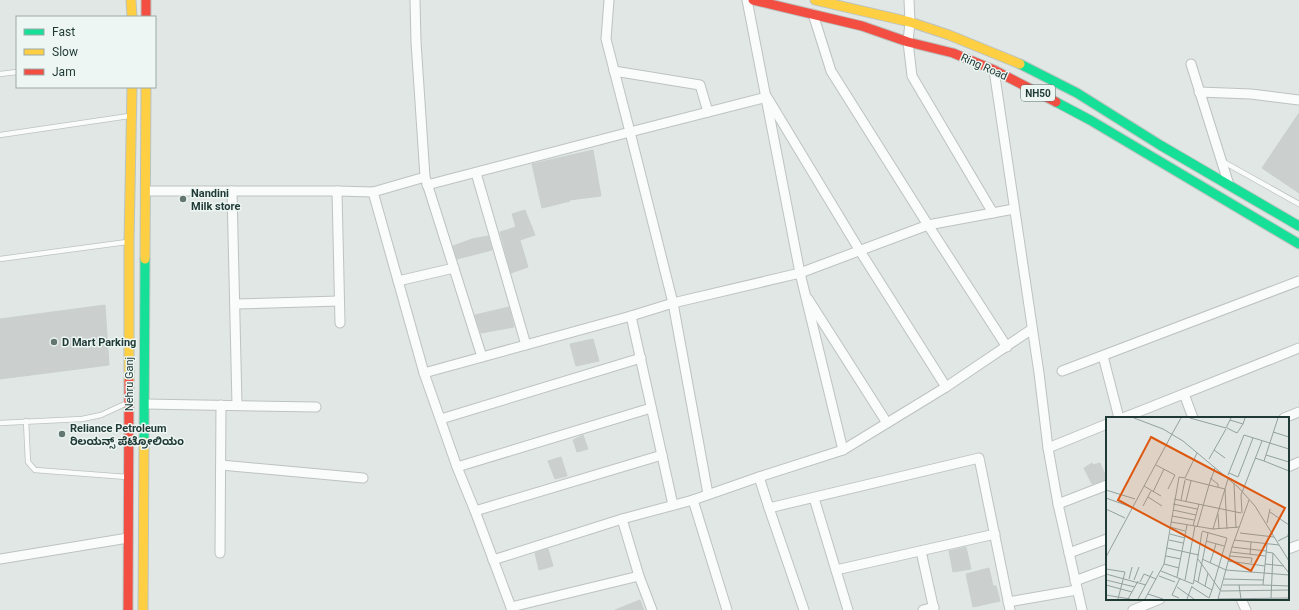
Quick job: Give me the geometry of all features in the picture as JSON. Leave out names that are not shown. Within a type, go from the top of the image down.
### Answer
[{"type":"main road","points":[[131,0],[132,16]]},
{"type":"main road","points":[[146,0],[146,16]]},
{"type":"main road","name":"Ring Road","points":[[753,0],[862,26],[908,42],[953,53],[994,70],[1090,120],[1299,244]]},
{"type":"main road","name":"Ring Road","points":[[815,0],[910,22],[949,35],[1031,69],[1077,93],[1229,186],[1299,226]]},
{"type":"main road","name":"Nehru Ganj","points":[[125,610],[128,538],[129,242],[132,88]]},
{"type":"main road","name":"Nehru Ganj","points":[[143,610],[146,88]]},
{"type":"street","points":[[415,0],[416,42],[426,181],[482,357]]},
{"type":"street","points":[[609,0],[606,39],[673,303],[708,494]]},
{"type":"street","points":[[748,0],[800,273],[843,450]]},
{"type":"street","points":[[910,0],[908,42],[912,76],[993,213]]},
{"type":"street","points":[[813,14],[831,71],[1007,347]]},
{"type":"street","points":[[1191,64],[1229,186]]},
{"type":"street","points":[[994,70],[1032,329],[1040,373],[1048,448],[1058,504],[1082,610]]},
{"type":"street","points":[[614,71],[700,85],[708,112]]},
{"type":"street","points":[[1199,92],[1251,94],[1299,100]]},
{"type":"street","points":[[146,191],[373,192],[426,181],[476,173],[767,97]]},
{"type":"street","points":[[767,97],[860,252],[946,386]]},
{"type":"street","points":[[476,173],[526,345]]},
{"type":"street","points":[[232,191],[237,405]]},
{"type":"street","points":[[337,191],[340,323]]},
{"type":"street","points":[[373,192],[424,373],[457,467],[511,609],[639,576]]},
{"type":"street","points":[[424,373],[673,303],[800,273],[860,252],[928,225],[1014,209]]},
{"type":"street","points":[[398,281],[454,268]]},
{"type":"street","points":[[1062,371],[1299,281]]},
{"type":"street","points":[[805,293],[886,423]]},
{"type":"street","points":[[235,304],[339,301]]},
{"type":"street","points":[[631,316],[673,505]]},
{"type":"street","points":[[493,560],[622,518],[693,500],[843,450],[1007,347],[1032,329]]},
{"type":"street","points":[[1126,417],[1299,348]]},
{"type":"street","points":[[1103,356],[1119,417]]},
{"type":"street","points":[[441,419],[641,358]]},
{"type":"street","points":[[1184,394],[1193,417]]},
{"type":"street","points":[[145,404],[316,407]]},
{"type":"street","points":[[220,553],[221,405]]},
{"type":"street","points":[[457,467],[651,408]]},
{"type":"street","points":[[1286,417],[1299,412]]},
{"type":"street","points":[[1048,448],[1106,424]]},
{"type":"street","points":[[475,511],[662,455]]},
{"type":"street","points":[[769,508],[979,458],[1009,606],[1077,590]]},
{"type":"street","points":[[1289,467],[1299,462]]},
{"type":"street","points":[[221,465],[363,478]]},
{"type":"street","points":[[760,477],[804,610]]},
{"type":"street","points":[[1058,504],[1106,486]]},
{"type":"street","points":[[814,498],[848,610]]},
{"type":"street","points":[[693,500],[727,610]]},
{"type":"street","points":[[622,518],[639,576],[652,610]]},
{"type":"street","points":[[836,570],[995,534]]},
{"type":"street","points":[[0,559],[128,538]]},
{"type":"street","points":[[1069,553],[1106,539]]},
{"type":"street","points":[[1289,549],[1299,545]]},
{"type":"street","points":[[922,551],[934,609],[923,610]]},
{"type":"street","points":[[1075,581],[1106,569]]},
{"type":"street","points":[[1132,610],[1157,600]]},
{"type":"street","points":[[1241,600],[1246,610]]},
{"type":"lane","points":[[0,74],[16,72]]},
{"type":"lane","points":[[0,135],[131,116]]},
{"type":"lane","points":[[1221,160],[1299,204]]},
{"type":"lane","points":[[0,260],[129,242]]},
{"type":"lane","points":[[0,422],[92,418],[129,402]]},
{"type":"lane","points":[[26,421],[28,462],[35,470],[128,477]]},
{"type":"building","points":[[1299,113],[1299,193],[1262,168]]},
{"type":"building","points":[[593,150],[601,196],[569,200],[570,201],[542,208],[532,164]]},
{"type":"building","points":[[525,210],[535,235],[520,240],[528,267],[511,273],[500,232],[516,227],[512,214]]},
{"type":"building","points":[[488,236],[492,250],[457,259],[453,246],[472,239]]},
{"type":"building","name":"D Mart Parking","points":[[105,305],[109,365],[0,379],[0,319]]},
{"type":"building","points":[[509,307],[514,327],[481,333],[475,315]]},
{"type":"building","points":[[593,339],[599,361],[576,366],[570,344]]},
{"type":"building","points":[[583,435],[588,449],[577,452],[573,440]]},
{"type":"building","points":[[561,457],[567,476],[555,479],[548,461]]},
{"type":"building","points":[[1092,463],[1093,465],[1100,463],[1106,479],[1092,484],[1084,468]]},
{"type":"building","points":[[966,547],[971,569],[953,572],[949,551]]},
{"type":"building","points":[[548,549],[553,566],[539,570],[535,553]]},
{"type":"building","points":[[989,568],[993,586],[996,586],[1000,601],[973,607],[966,574]]},
{"type":"building","points":[[640,600],[644,610],[615,610]]},
{"type":"traffic: fast","points":[[1020,64],[1077,93],[1160,145],[1299,226]]},
{"type":"traffic: fast","points":[[1056,102],[1090,120],[1299,244]]},
{"type":"traffic: fast","points":[[144,442],[145,259]]},
{"type":"traffic: slow","points":[[131,0],[132,16]]},
{"type":"traffic: slow","points":[[815,0],[910,22],[949,35],[1020,64]]},
{"type":"traffic: slow","points":[[129,381],[129,242],[132,88]]},
{"type":"traffic: slow","points":[[145,259],[146,88]]},
{"type":"traffic: slow","points":[[143,610],[144,442]]},
{"type":"traffic: jam","points":[[146,0],[146,16]]},
{"type":"traffic: jam","points":[[753,0],[862,26],[908,42],[953,53],[994,70],[1056,102]]},
{"type":"traffic: jam","points":[[128,610],[129,381]]},
{"type":"place","name":"Nandini Milk store","points":[[183,199]]},
{"type":"place","name":"D Mart Parking","points":[[54,342]]},
{"type":"place","name":"Reliance Petroleum ರಿಲಯನ್ಸ್ ಪೆಟ್ರೋಲಿಯಂ","points":[[62,434]]}]
